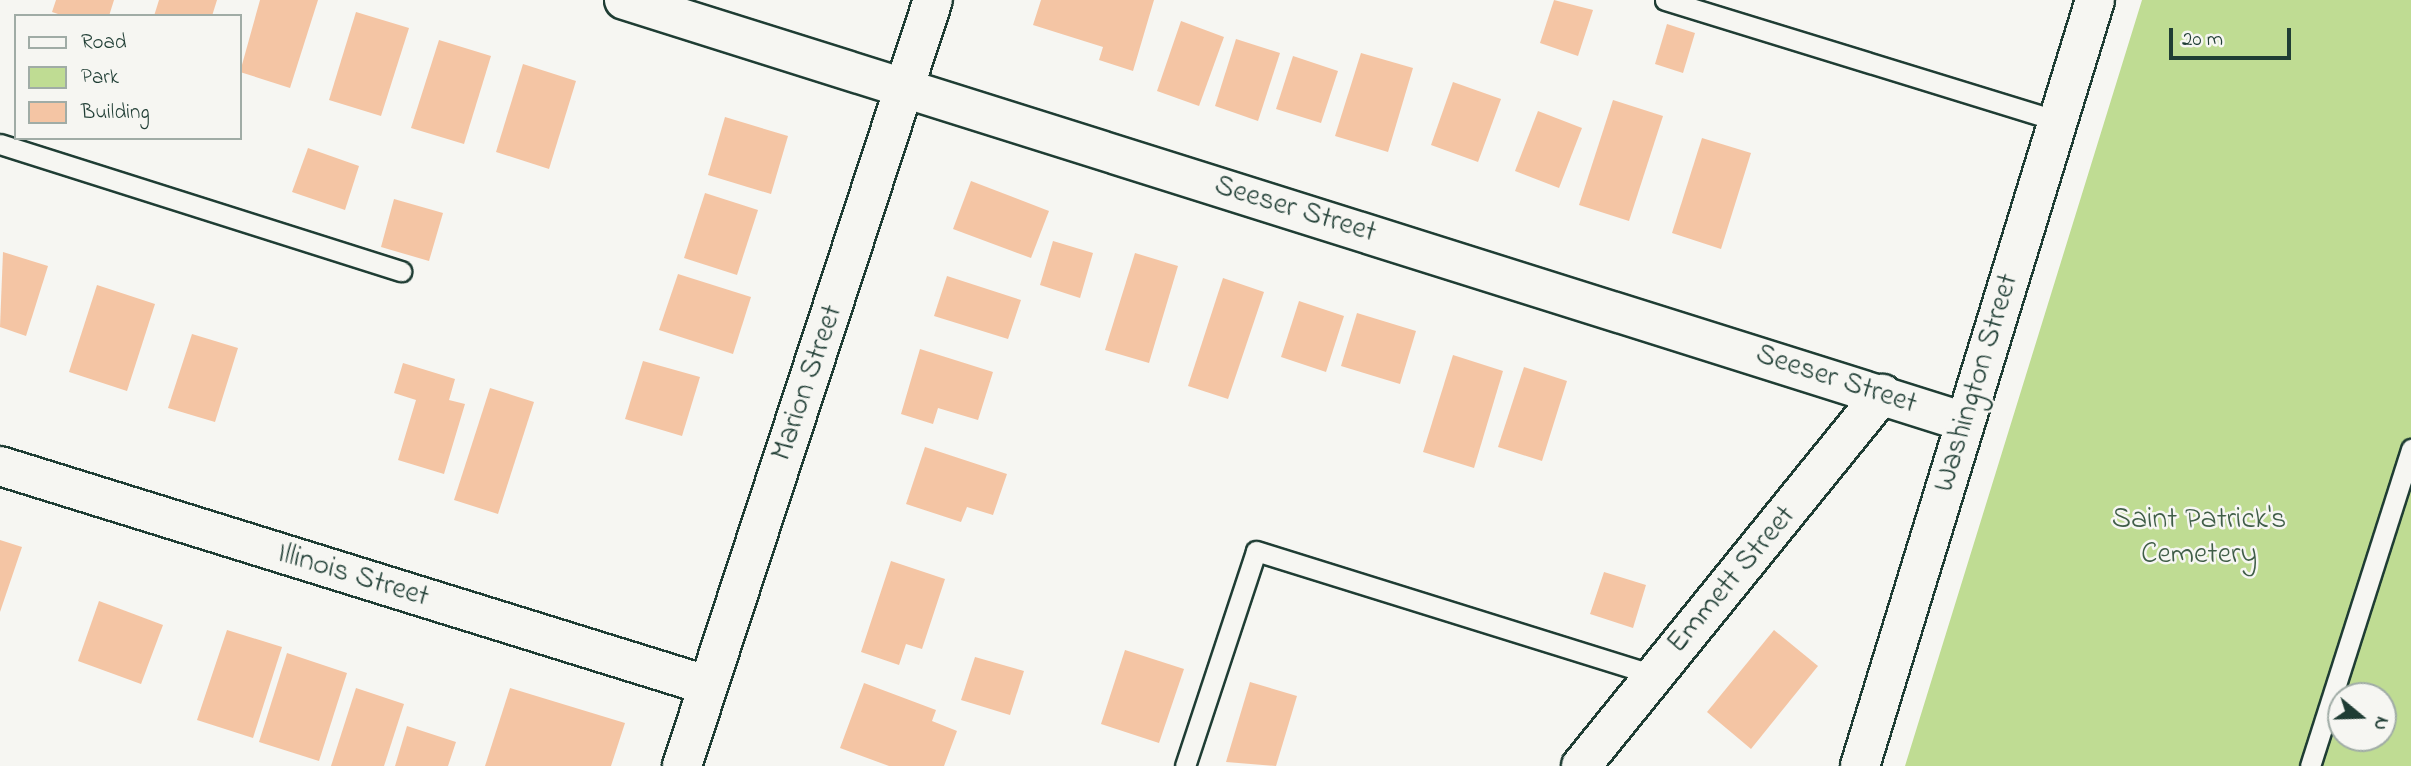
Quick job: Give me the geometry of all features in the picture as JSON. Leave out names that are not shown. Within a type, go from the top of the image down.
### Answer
[{"type":"street","name":"Seeser Street","points":[[626,0],[1965,422]]},
{"type":"street","name":"Marion Street","points":[[682,766],[706,685],[907,89],[933,0]]},
{"type":"street","name":"Washington Street","points":[[1860,766],[2095,0]]},
{"type":"street","name":"Emmett Street","points":[[1581,766],[1652,674],[1882,394]]},
{"type":"street","name":"Illinois Street","points":[[0,466],[706,685]]},
{"type":"lane","points":[[1665,0],[2058,121]]},
{"type":"lane","points":[[0,144],[401,271]]},
{"type":"lane","points":[[2310,766],[2411,449]]},
{"type":"lane","points":[[1185,766],[1256,551],[1652,674]]},
{"type":"green space","name":"Saint Patrick's Cemetery","points":[[2142,0],[2411,0],[2411,766],[1905,766]]},
{"type":"building","points":[[56,0],[114,0],[110,14],[52,12]]},
{"type":"building","points":[[159,0],[217,0],[213,14],[155,14]]},
{"type":"building","points":[[260,0],[318,0],[290,88],[242,73]]},
{"type":"building","points":[[1041,0],[1154,0],[1133,71],[1099,60],[1103,47],[1033,25]]},
{"type":"building","points":[[1554,0],[1593,10],[1578,56],[1540,43]]},
{"type":"building","points":[[356,12],[409,28],[381,116],[329,100]]},
{"type":"building","points":[[1181,21],[1224,37],[1199,106],[1157,91]]},
{"type":"building","points":[[1667,24],[1695,33],[1683,73],[1655,64]]},
{"type":"building","points":[[1236,39],[1280,53],[1258,121],[1215,106]]},
{"type":"building","points":[[439,40],[491,56],[464,144],[411,128]]},
{"type":"building","points":[[1361,53],[1413,68],[1388,152],[1335,136]]},
{"type":"building","points":[[1293,56],[1338,71],[1321,123],[1276,109]]},
{"type":"building","points":[[523,64],[576,81],[549,169],[496,152]]},
{"type":"building","points":[[1453,82],[1501,99],[1478,162],[1431,145]]},
{"type":"building","points":[[1613,100],[1663,116],[1629,221],[1579,205]]},
{"type":"building","points":[[1538,111],[1582,128],[1559,188],[1515,171]]},
{"type":"building","points":[[725,117],[788,136],[771,194],[708,175]]},
{"type":"building","points":[[1702,138],[1751,153],[1721,249],[1672,233]]},
{"type":"building","points":[[308,148],[359,166],[345,210],[292,192]]},
{"type":"building","points":[[971,181],[1049,211],[1031,258],[953,229]]},
{"type":"building","points":[[705,193],[758,210],[737,275],[684,258]]},
{"type":"building","points":[[394,199],[443,213],[429,261],[381,247]]},
{"type":"building","points":[[1053,241],[1093,253],[1080,298],[1040,285]]},
{"type":"building","points":[[3,252],[48,266],[26,336],[0,327]]},
{"type":"building","points":[[1135,253],[1178,266],[1149,363],[1105,350]]},
{"type":"building","points":[[678,274],[751,297],[733,354],[659,330]]},
{"type":"building","points":[[947,276],[1021,300],[1008,339],[934,316]]},
{"type":"building","points":[[1223,278],[1264,292],[1228,399],[1188,386]]},
{"type":"building","points":[[97,285],[155,304],[127,391],[69,372]]},
{"type":"building","points":[[1299,301],[1344,316],[1326,372],[1281,357]]},
{"type":"building","points":[[1357,313],[1416,331],[1400,384],[1341,366]]},
{"type":"building","points":[[192,334],[238,348],[215,422],[168,408]]},
{"type":"building","points":[[920,349],[993,372],[978,420],[938,408],[933,424],[901,414]]},
{"type":"building","points":[[1453,355],[1503,371],[1474,468],[1423,452]]},
{"type":"building","points":[[643,361],[700,377],[682,436],[625,419]]},
{"type":"building","points":[[403,363],[455,379],[449,400],[465,404],[444,474],[398,460],[416,400],[394,393]]},
{"type":"building","points":[[1524,367],[1567,381],[1542,461],[1498,447]]},
{"type":"building","points":[[490,388],[534,402],[498,514],[454,500]]},
{"type":"building","points":[[925,447],[1007,474],[993,515],[967,507],[961,522],[906,504]]},
{"type":"building","points":[[0,540],[22,547],[0,612]]},
{"type":"building","points":[[891,561],[945,579],[922,649],[906,644],[899,665],[861,652]]},
{"type":"building","points":[[1604,572],[1646,585],[1633,628],[1590,614]]},
{"type":"building","points":[[99,601],[163,625],[141,684],[78,661]]},
{"type":"building","points":[[227,630],[282,647],[253,738],[197,720]]},
{"type":"building","points":[[1774,630],[1818,666],[1751,749],[1707,712]]},
{"type":"building","points":[[1125,650],[1184,669],[1159,743],[1101,724]]},
{"type":"building","points":[[287,653],[347,673],[319,761],[259,742]]},
{"type":"building","points":[[975,657],[1024,671],[1010,715],[961,700]]},
{"type":"building","points":[[1250,682],[1297,696],[1276,766],[1226,762]]},
{"type":"building","points":[[864,683],[936,710],[932,721],[957,731],[944,766],[889,766],[840,748]]},
{"type":"building","points":[[356,688],[404,704],[384,766],[331,766]]},
{"type":"building","points":[[510,688],[625,723],[611,766],[485,766]]},
{"type":"building","points":[[407,726],[456,742],[448,766],[395,766]]}]
